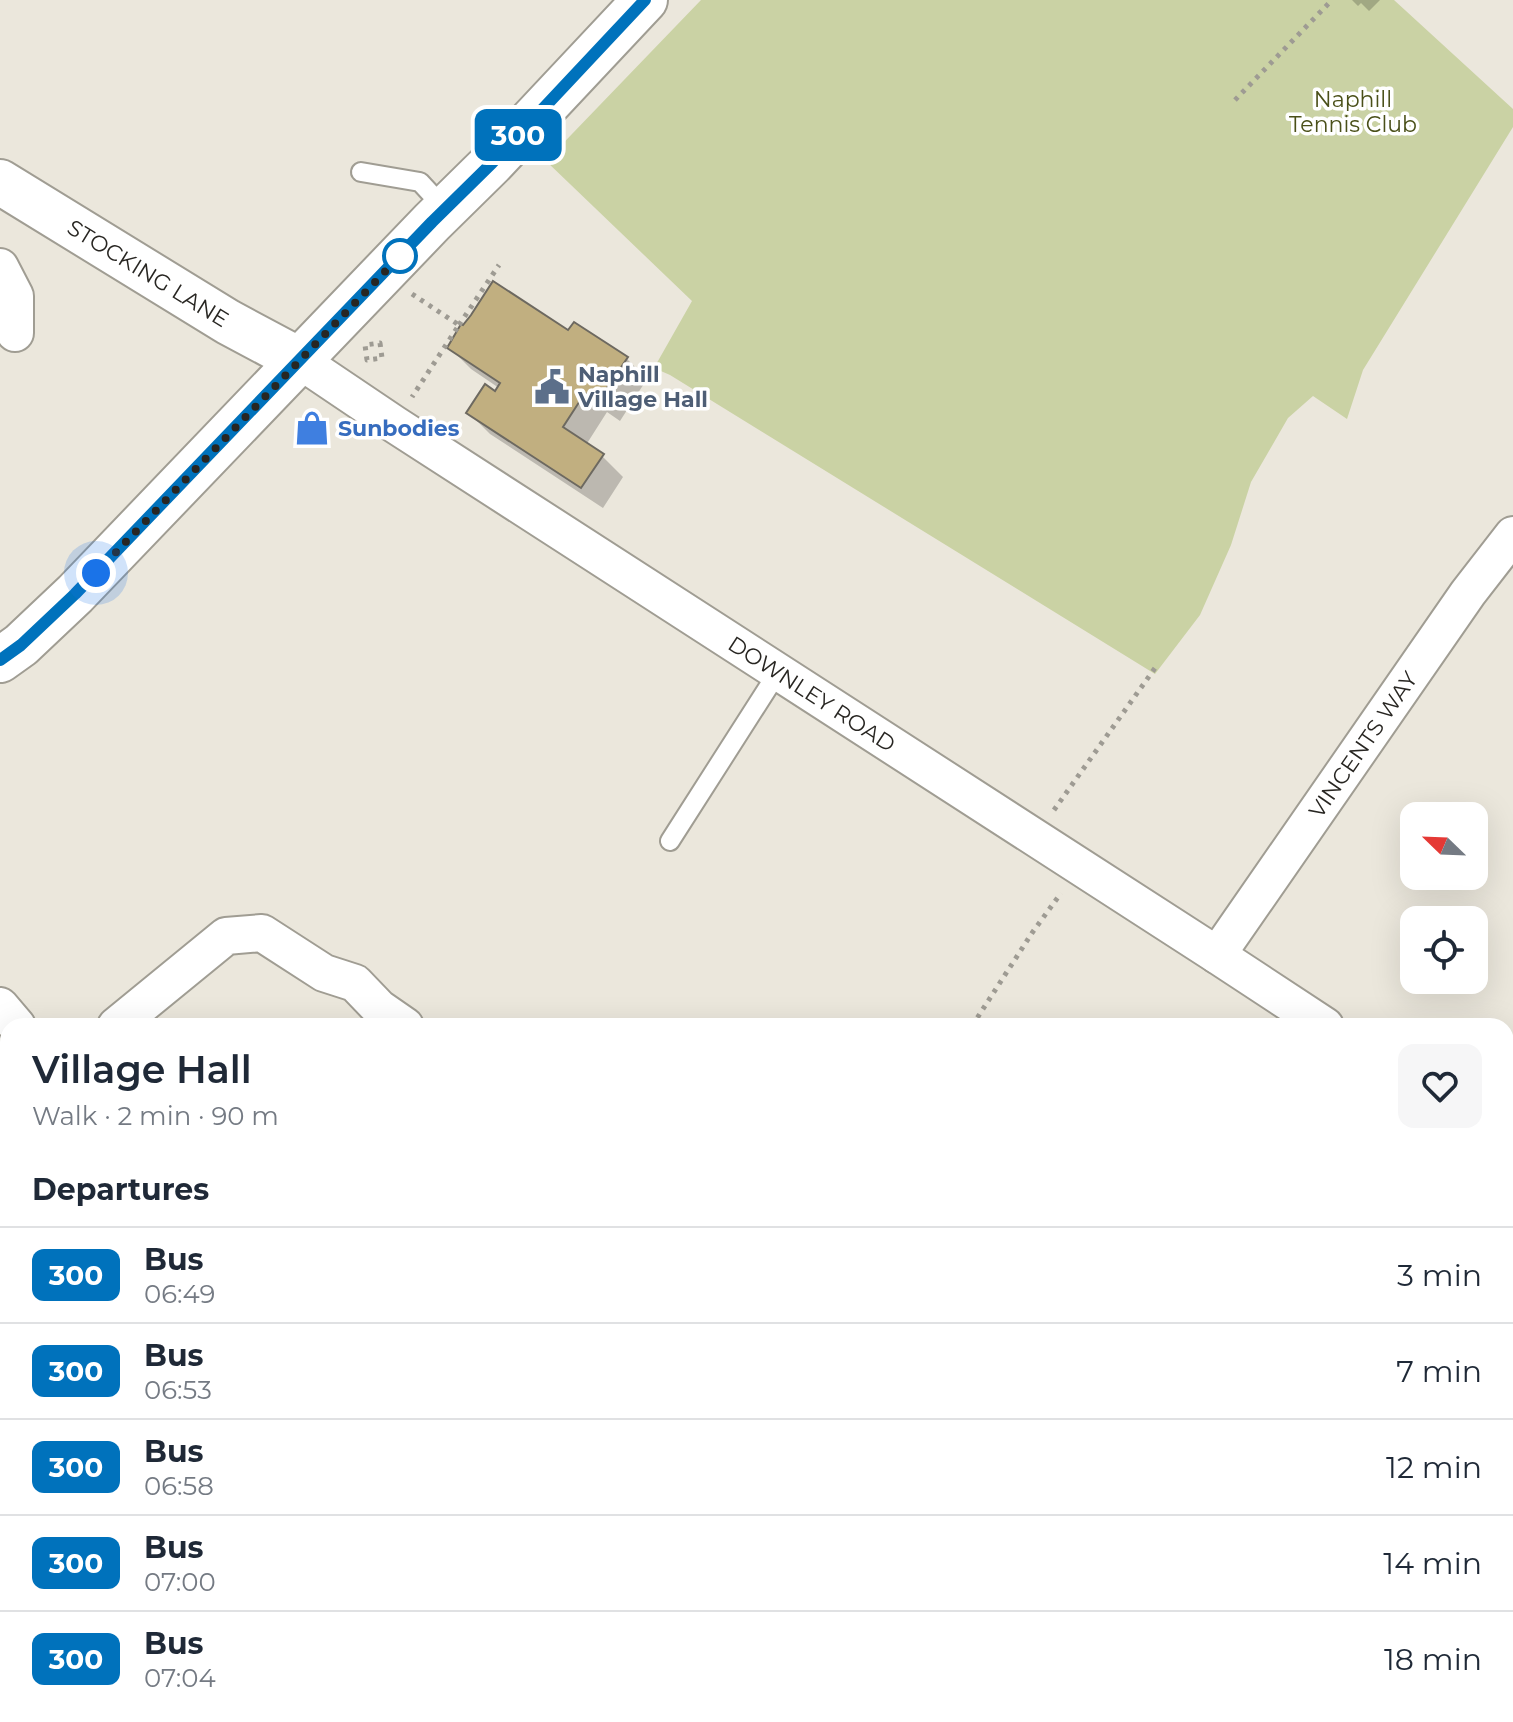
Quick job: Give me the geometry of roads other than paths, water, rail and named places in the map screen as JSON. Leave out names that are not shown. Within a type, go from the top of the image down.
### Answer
[{"type":"street","points":[[0,660],[21,645],[75,594],[492,163],[645,0]]},
{"type":"street","name":"STOCKING LANE","points":[[0,182],[228,322],[299,360]]},
{"type":"street","points":[[0,267],[15,296],[15,333]]},
{"type":"street","name":"DOWNLEY ROAD","points":[[299,360],[1313,1018]]},
{"type":"street","name":"VINCENTS WAY","points":[[1217,955],[1468,593],[1513,535]]},
{"type":"street","points":[[126,1018],[226,936],[262,933],[324,973],[355,983],[393,1018]]},
{"type":"lane","points":[[361,172],[420,182],[445,209]]},
{"type":"lane","points":[[670,841],[778,672]]},
{"type":"place","name":"Naphill Village Hall","points":[[552,387]]},
{"type":"place","name":"Sunbodies","points":[[312,428]]},
{"type":"park label","name":"Naphill Tennis Club","points":[[1353,112]]}]
